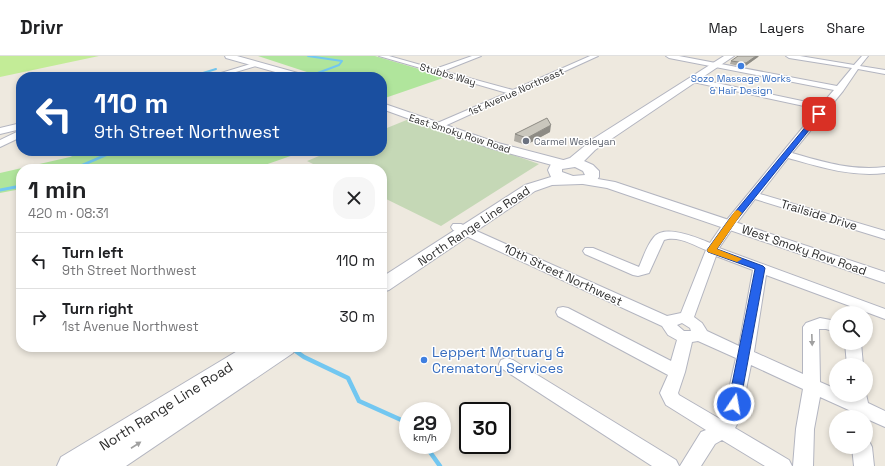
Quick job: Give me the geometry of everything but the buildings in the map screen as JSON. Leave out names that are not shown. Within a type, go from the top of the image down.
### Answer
[{"type":"main road","points":[[589,165],[561,167],[559,176],[576,180],[589,179],[589,165],[589,149],[597,142],[730,56]]},
{"type":"main road","name":"North Range Line Road","points":[[387,282],[524,186],[547,176],[561,167]]},
{"type":"main road","name":"North Range Line Road","points":[[387,270],[462,229],[536,185],[550,181],[576,180]]},
{"type":"main road","name":"North Range Line Road","points":[[71,466],[254,357],[269,352]]},
{"type":"main road","name":"North Range Line Road","points":[[103,466],[229,385],[254,357]]},
{"type":"street","points":[[229,56],[287,72]]},
{"type":"street","points":[[237,56],[257,64]]},
{"type":"street","name":"Stubbs Way","points":[[382,56],[513,92]]},
{"type":"street","points":[[435,71],[478,56]]},
{"type":"street","name":"1st Avenue Northeast","points":[[438,126],[595,56]]},
{"type":"street","points":[[669,56],[840,89]]},
{"type":"street","points":[[789,56],[885,72]]},
{"type":"street","points":[[686,319],[712,249],[785,154],[840,89],[865,56]]},
{"type":"street","points":[[229,72],[257,64]]},
{"type":"street","points":[[693,80],[824,108]]},
{"type":"street","name":"East Smoky Row Road","points":[[387,108],[561,167]]},
{"type":"street","points":[[0,132],[16,127]]},
{"type":"street","points":[[0,144],[16,136]]},
{"type":"street","points":[[785,154],[853,171],[869,172],[885,170]]},
{"type":"street","name":"West Smoky Row Road","points":[[589,165],[610,185]]},
{"type":"street","name":"West Smoky Row Road","points":[[576,180],[610,185],[885,278]]},
{"type":"street","name":"Trailside Drive","points":[[753,195],[885,235]]},
{"type":"street","name":"10th Street Northwest","points":[[462,229],[669,323],[670,327],[675,333],[692,336]]},
{"type":"street","points":[[589,251],[638,272],[644,270],[659,238],[664,235],[677,236],[885,314]]},
{"type":"street","points":[[690,466],[708,438],[722,430],[731,419],[760,268]]},
{"type":"street","points":[[563,312],[677,372]]},
{"type":"street","points":[[669,323],[674,319],[686,319],[699,329],[692,336],[669,393],[672,400],[782,466]]},
{"type":"street","points":[[803,466],[805,429],[812,386],[811,327],[821,323],[829,325]]},
{"type":"street","points":[[692,336],[744,355],[885,419]]},
{"type":"street","points":[[507,364],[669,466]]},
{"type":"street","points":[[863,454],[864,466]]},
{"type":"green space","points":[[0,56],[99,56],[24,72],[16,72],[16,74],[0,77]]},
{"type":"green space","points":[[258,56],[375,56],[446,77],[387,97],[387,72],[307,72]]},
{"type":"green space","points":[[409,119],[539,164],[441,226],[387,199],[387,164],[313,164],[307,161],[319,156],[387,156],[387,128]]},
{"type":"green space","points":[[291,156],[267,164],[39,164],[70,157]]},
{"type":"green space","points":[[16,169],[16,190],[0,193],[0,173]]},
{"type":"waterway","points":[[308,56],[342,61],[339,65],[320,72]]},
{"type":"waterway","points":[[206,72],[216,69]]},
{"type":"waterway","points":[[85,164],[103,156]]},
{"type":"waterway","points":[[0,190],[16,187]]},
{"type":"waterway","points":[[297,352],[304,357],[348,378],[359,401],[399,419]]},
{"type":"waterway","points":[[431,454],[440,466]]},
{"type":"slow traffic","points":[[737,259],[712,250],[724,230],[738,213]]},
{"type":"place","name":"Sozo Massage Works & Hair Design","points":[[741,66]]},
{"type":"place","name":"Carmel Wesleyan","points":[[526,141]]},
{"type":"place","name":"Leppert Mortuary & Crematory Services","points":[[424,360]]},
{"type":"route","points":[[734,404],[746,350],[760,268],[712,250],[724,230],[819,114]]}]
